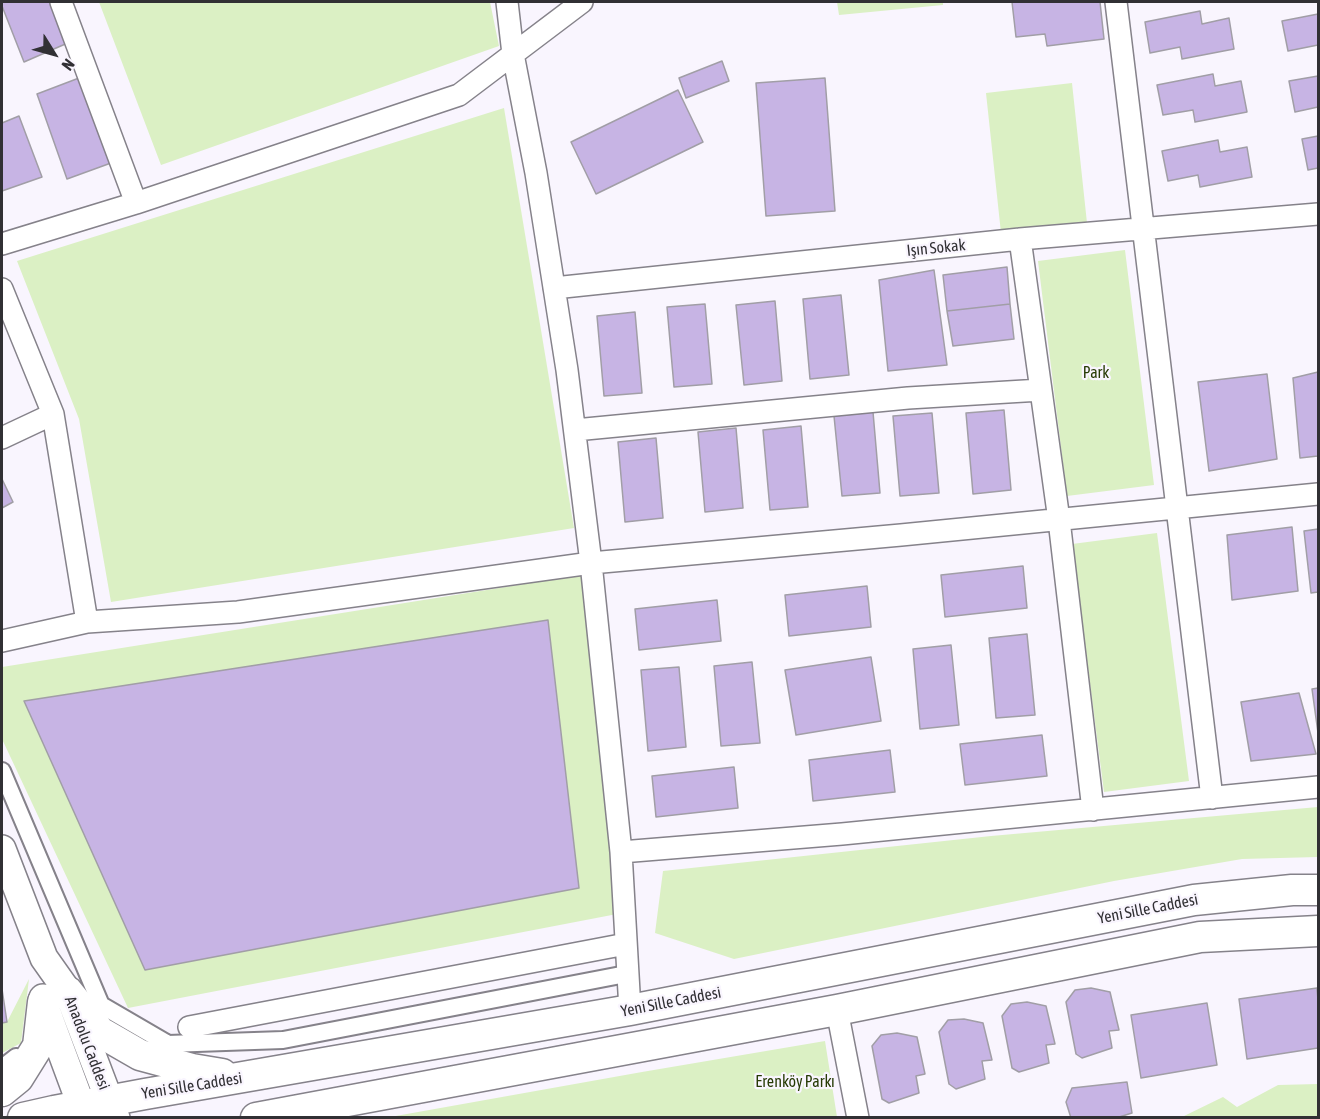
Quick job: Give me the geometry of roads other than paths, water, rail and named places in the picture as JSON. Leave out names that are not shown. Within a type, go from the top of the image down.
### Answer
[{"type":"main road","name":"Yeni Sille Caddesi","points":[[23,1118],[98,1110],[242,1078],[630,1010],[1194,900],[1292,890],[1318,890]]},
{"type":"main road","points":[[256,1118],[830,1014],[1200,937],[1318,931]]},
{"type":"main road","points":[[2,1091],[18,1078],[38,1046],[56,997],[100,1032],[140,1055],[242,1078]]},
{"type":"street","points":[[61,2],[136,203]]},
{"type":"street","points":[[507,2],[513,54],[536,173],[575,430],[621,852],[630,1010]]},
{"type":"street","points":[[2,244],[136,203],[459,95],[582,2]]},
{"type":"street","points":[[1116,2],[1212,798]]},
{"type":"street","name":"Işın Sokak","points":[[554,288],[1020,239],[1318,214]]},
{"type":"street","points":[[1020,239],[1059,520],[1093,810]]},
{"type":"street","points":[[2,289],[53,414],[87,622]]},
{"type":"street","points":[[575,430],[908,398],[1041,390]]},
{"type":"street","points":[[2,438],[53,414]]},
{"type":"street","points":[[2,641],[87,622],[238,612],[591,563],[1318,494]]},
{"type":"street","points":[[2,771],[101,1005],[168,1044],[283,1040],[621,975]]},
{"type":"street","points":[[621,852],[842,834],[1318,787]]},
{"type":"street","name":"Anadolu Caddesi","points":[[2,849],[98,1110]]},
{"type":"street","points":[[189,1027],[626,944]]},
{"type":"street","points":[[314,1118],[830,1014],[858,1118]]},
{"type":"street","points":[[2,1068],[16,1057]]},
{"type":"park label","name":"Park","points":[[1096,373]]},
{"type":"park label","name":"Erenköy Parkı","points":[[795,1082]]}]
